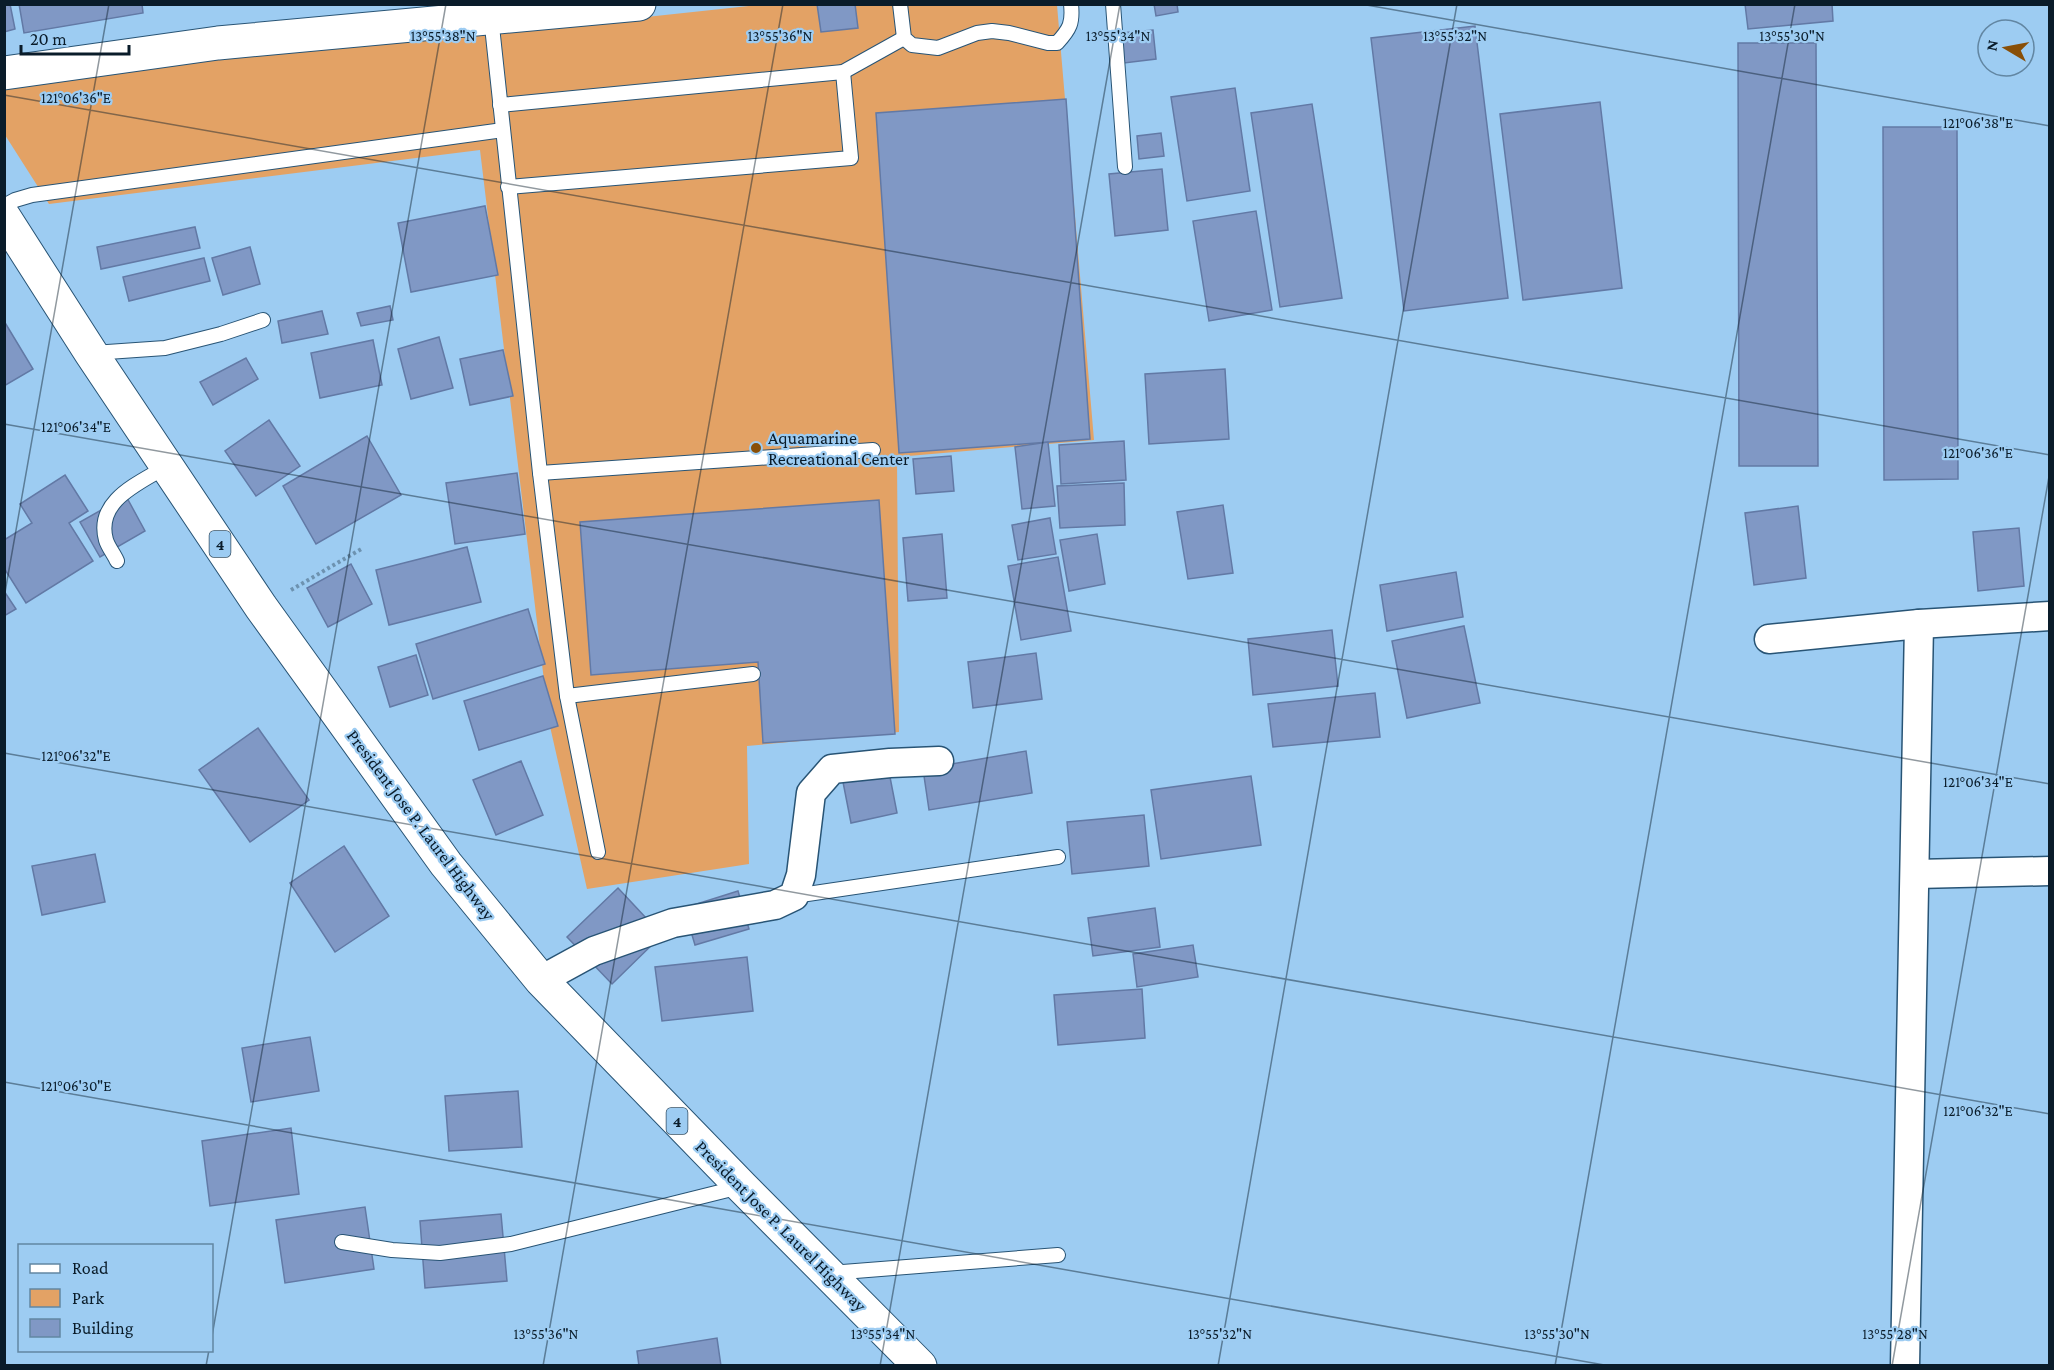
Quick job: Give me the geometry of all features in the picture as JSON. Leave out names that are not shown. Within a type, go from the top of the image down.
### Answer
[{"type":"main road","points":[[4,73],[218,43],[491,17],[546,8],[639,4]]},
{"type":"main road","name":"President Jose P. Laurel Highway","points":[[4,216],[91,353],[261,607],[446,864],[541,981],[920,1365]]},
{"type":"street","points":[[1769,639],[1920,624],[2049,616]]},
{"type":"street","points":[[1905,1365],[1920,624]]},
{"type":"street","points":[[541,981],[594,951],[663,927],[775,905],[794,896],[801,874],[812,794],[832,769],[939,761]]},
{"type":"street","points":[[1916,874],[2049,871]]},
{"type":"lane","points":[[900,4],[904,38],[912,45],[938,48],[977,33],[992,31],[1057,43],[1068,31],[1073,18],[1071,4]]},
{"type":"lane","points":[[1113,4],[1125,167]]},
{"type":"lane","points":[[491,17],[540,474],[567,696],[598,852]]},
{"type":"lane","points":[[500,105],[843,72],[904,38]]},
{"type":"lane","points":[[508,187],[851,159],[843,72]]},
{"type":"lane","points":[[4,206],[32,195],[503,130]]},
{"type":"lane","points":[[91,353],[165,348],[221,334],[263,320]]},
{"type":"lane","points":[[540,474],[873,450]]},
{"type":"lane","points":[[117,561],[106,540],[104,522],[107,512],[118,496],[167,466]]},
{"type":"lane","points":[[567,696],[753,674]]},
{"type":"lane","points":[[794,896],[1058,857]]},
{"type":"lane","points":[[342,1242],[392,1250],[441,1252],[511,1244],[742,1186]]},
{"type":"lane","points":[[828,1273],[1058,1255]]},
{"type":"path","points":[[261,607],[363,548]]},
{"type":"green space","name":"Aquamarine Recreational Center","points":[[758,5],[1057,5],[1094,440],[897,457],[899,732],[747,746],[749,864],[587,889],[549,722],[480,150],[49,204],[5,135],[4,85],[236,54],[516,31]]},
{"type":"building","points":[[4,4],[10,4],[15,29],[4,32]]},
{"type":"building","points":[[19,4],[142,4],[143,13],[24,33]]},
{"type":"building","points":[[817,4],[855,4],[858,28],[821,32]]},
{"type":"building","points":[[1154,4],[1177,4],[1178,12],[1156,16]]},
{"type":"building","points":[[1745,4],[1832,4],[1833,21],[1748,29]]},
{"type":"building","points":[[1475,26],[1508,298],[1404,311],[1371,38]]},
{"type":"building","points":[[1153,30],[1156,59],[1124,63],[1121,33]]},
{"type":"building","points":[[1738,43],[1816,43],[1818,466],[1739,466]]},
{"type":"building","points":[[1235,88],[1250,191],[1187,201],[1171,97]]},
{"type":"building","points":[[1066,99],[1090,439],[899,453],[876,113]]},
{"type":"building","points":[[1600,102],[1622,288],[1523,300],[1500,114]]},
{"type":"building","points":[[1312,104],[1342,298],[1280,307],[1251,113]]},
{"type":"building","points":[[1883,127],[1957,127],[1958,479],[1884,480]]},
{"type":"building","points":[[1161,133],[1164,156],[1139,159],[1137,136]]},
{"type":"building","points":[[1162,169],[1168,230],[1115,236],[1109,174]]},
{"type":"building","points":[[485,206],[498,275],[411,292],[398,223]]},
{"type":"building","points":[[1256,211],[1272,310],[1209,321],[1193,221]]},
{"type":"building","points":[[195,227],[200,248],[101,269],[97,247]]},
{"type":"building","points":[[250,247],[260,284],[223,295],[212,258]]},
{"type":"building","points":[[204,258],[210,281],[129,301],[123,277]]},
{"type":"building","points":[[390,306],[393,320],[361,326],[357,313]]},
{"type":"building","points":[[322,311],[328,334],[282,343],[278,321]]},
{"type":"building","points":[[4,321],[33,369],[4,386]]},
{"type":"building","points":[[439,337],[453,388],[411,399],[398,349]]},
{"type":"building","points":[[373,340],[382,385],[320,398],[311,353]]},
{"type":"building","points":[[503,350],[513,396],[470,405],[460,359]]},
{"type":"building","points":[[246,358],[258,379],[213,405],[200,382]]},
{"type":"building","points":[[1225,369],[1229,439],[1149,444],[1145,374]]},
{"type":"building","points":[[269,420],[300,466],[256,496],[225,451]]},
{"type":"building","points":[[367,436],[401,495],[316,544],[283,486]]},
{"type":"building","points":[[1124,441],[1126,480],[1061,484],[1059,445]]},
{"type":"building","points":[[1048,442],[1055,506],[1022,509],[1015,447]]},
{"type":"building","points":[[951,456],[954,491],[916,494],[913,459]]},
{"type":"building","points":[[517,473],[525,534],[455,544],[446,483]]},
{"type":"building","points":[[65,475],[88,511],[69,523],[93,561],[26,603],[4,568],[4,540],[32,523],[20,504]]},
{"type":"building","points":[[1124,483],[1125,525],[1060,528],[1057,486]]},
{"type":"building","points":[[126,496],[145,531],[100,557],[80,522]]},
{"type":"building","points":[[879,500],[895,734],[763,743],[758,662],[591,675],[580,522]]},
{"type":"building","points":[[1223,505],[1233,573],[1188,579],[1177,512]]},
{"type":"building","points":[[1798,506],[1806,578],[1754,585],[1745,513]]},
{"type":"building","points":[[1050,518],[1056,554],[1018,560],[1012,525]]},
{"type":"building","points":[[2019,528],[2024,586],[1978,591],[1973,532]]},
{"type":"building","points":[[942,534],[947,598],[908,601],[903,538]]},
{"type":"building","points":[[1097,534],[1105,584],[1069,591],[1060,540]]},
{"type":"building","points":[[467,547],[481,602],[389,625],[376,570]]},
{"type":"building","points":[[1058,557],[1071,631],[1021,640],[1008,566]]},
{"type":"building","points":[[351,564],[372,604],[328,627],[307,588]]},
{"type":"building","points":[[1456,572],[1463,617],[1387,631],[1380,585]]},
{"type":"building","points":[[4,591],[16,609],[4,616]]},
{"type":"building","points":[[528,609],[545,664],[433,699],[416,644]]},
{"type":"building","points":[[1464,626],[1480,703],[1407,718],[1392,641]]},
{"type":"building","points":[[1332,630],[1338,686],[1253,695],[1248,639]]},
{"type":"building","points":[[1036,653],[1042,699],[973,708],[968,662]]},
{"type":"building","points":[[416,655],[428,695],[390,707],[378,667]]},
{"type":"building","points":[[543,676],[558,726],[479,750],[464,701]]},
{"type":"building","points":[[1375,693],[1380,737],[1273,747],[1268,704]]},
{"type":"building","points":[[258,728],[309,800],[250,842],[199,770]]},
{"type":"building","points":[[1026,751],[1032,793],[929,810],[923,769]]},
{"type":"building","points":[[521,761],[543,815],[496,835],[473,780]]},
{"type":"building","points":[[889,772],[897,813],[851,823],[843,782]]},
{"type":"building","points":[[1251,776],[1261,845],[1161,859],[1151,790]]},
{"type":"building","points":[[1144,815],[1149,866],[1072,874],[1067,822]]},
{"type":"building","points":[[344,846],[389,916],[335,952],[290,883]]},
{"type":"building","points":[[95,854],[105,902],[42,915],[32,866]]},
{"type":"building","points":[[618,888],[662,935],[612,984],[567,937]]},
{"type":"building","points":[[738,891],[749,929],[695,945],[684,908]]},
{"type":"building","points":[[1155,908],[1160,947],[1093,956],[1088,918]]},
{"type":"building","points":[[1193,945],[1198,977],[1137,987],[1133,954]]},
{"type":"building","points":[[747,957],[753,1011],[662,1021],[655,967]]},
{"type":"building","points":[[1142,989],[1145,1038],[1058,1045],[1054,995]]},
{"type":"building","points":[[310,1037],[319,1091],[251,1102],[242,1048]]},
{"type":"building","points":[[518,1091],[522,1147],[449,1151],[445,1096]]},
{"type":"building","points":[[291,1128],[299,1194],[210,1206],[202,1141]]},
{"type":"building","points":[[365,1207],[374,1269],[285,1283],[276,1220]]},
{"type":"building","points":[[501,1214],[507,1281],[425,1288],[420,1221]]},
{"type":"building","points":[[717,1338],[721,1366],[639,1366],[637,1351]]},
{"type":"place","name":"Aquamarine Recreational Center","points":[[756,448]]}]
